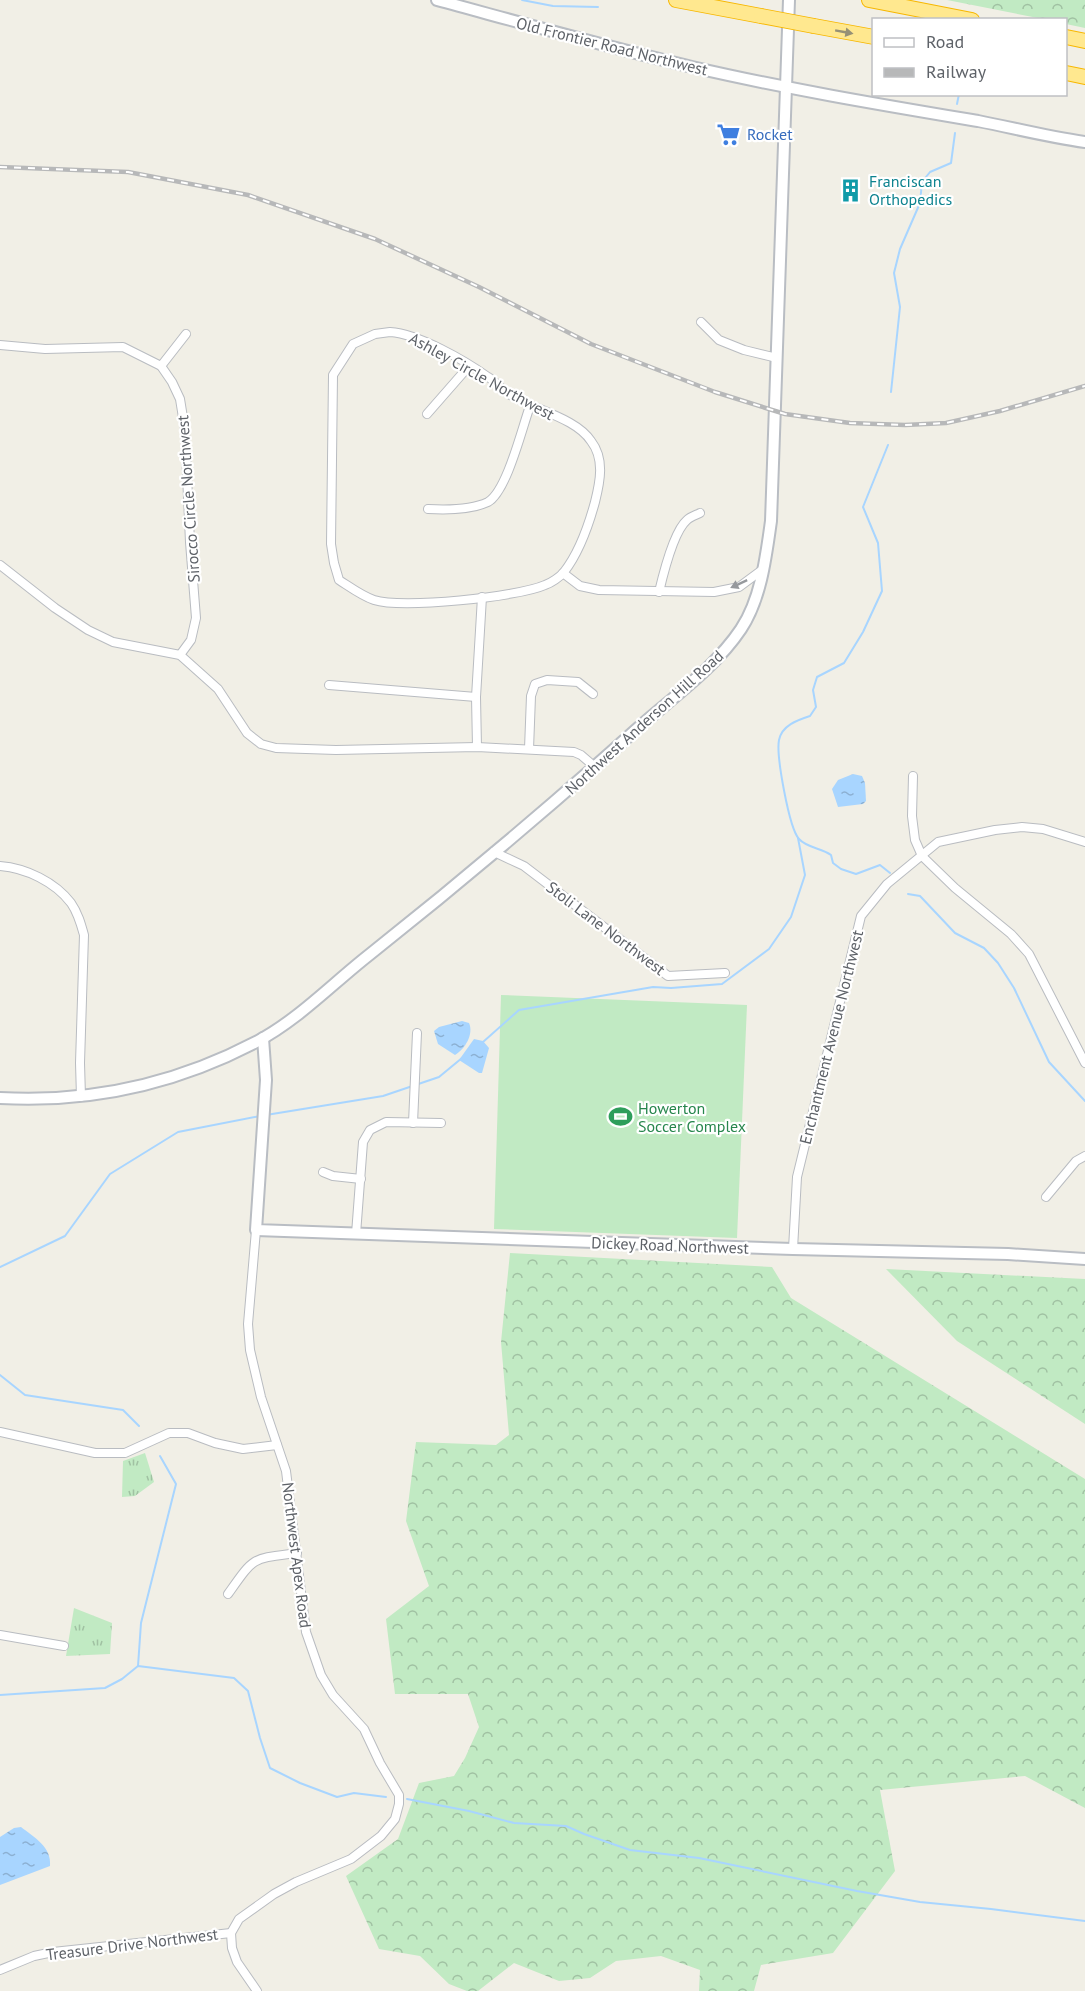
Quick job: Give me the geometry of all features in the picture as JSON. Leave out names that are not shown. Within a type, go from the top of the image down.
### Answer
[{"type":"highway","points":[[676,0],[872,37]]},
{"type":"highway","points":[[869,0],[962,18]]},
{"type":"highway","points":[[1067,37],[1085,41]]},
{"type":"highway","points":[[1067,74],[1085,77]]},
{"type":"street","name":"Old Frontier Road Northwest","points":[[437,0],[693,67],[787,87],[984,122],[1042,136],[1085,142]]},
{"type":"street","name":"Northwest Anderson Hill Road","points":[[0,1098],[38,1100],[81,1097],[160,1080],[239,1050],[263,1038],[285,1024],[436,902],[595,767],[728,646],[749,615],[762,570],[771,521],[789,0]]},
{"type":"street","points":[[701,322],[719,340],[744,350],[777,358]]},
{"type":"street","name":"Ashley Circle Northwest","points":[[401,333],[421,340],[470,366],[490,378],[507,394],[580,429],[591,440],[600,464],[600,483],[582,539],[563,573],[546,585],[524,591],[434,603],[375,600],[339,580],[333,563],[331,544],[333,375],[353,344],[375,334],[401,333]]},
{"type":"street","points":[[0,345],[45,349],[123,347],[161,366],[186,334]]},
{"type":"street","name":"Sirocco Circle Northwest","points":[[161,366],[180,399],[185,430],[196,618],[191,640],[180,655]]},
{"type":"street","points":[[427,414],[470,366]]},
{"type":"street","points":[[428,509],[473,506],[486,502],[497,494],[504,481],[530,406]]},
{"type":"street","points":[[659,592],[664,568],[686,520],[700,513]]},
{"type":"street","points":[[0,565],[55,608],[88,630],[113,642],[180,655],[218,689],[248,733],[261,744],[276,748],[336,750],[477,747],[574,752],[595,767]]},
{"type":"street","points":[[563,573],[580,586],[599,590],[659,592],[714,591],[739,587],[762,570]]},
{"type":"street","points":[[477,747],[476,697],[482,597]]},
{"type":"street","points":[[529,749],[531,696],[535,684],[547,680],[578,682],[593,694]]},
{"type":"street","points":[[329,685],[476,697]]},
{"type":"street","points":[[912,776],[912,816],[915,840],[922,856],[948,882],[1011,934],[1029,954],[1085,1063]]},
{"type":"street","name":"Enchantment Avenue Northwest","points":[[793,1249],[797,1177],[861,916],[887,884],[938,842],[1022,827],[1042,829],[1085,842]]},
{"type":"street","name":"Stoli Lane Northwest","points":[[494,852],[524,866],[668,976],[725,974]]},
{"type":"street","points":[[0,866],[32,874],[50,884],[70,902],[78,915],[84,934],[81,1097]]},
{"type":"street","points":[[413,1123],[417,1033]]},
{"type":"street","name":"Northwest Apex Road","points":[[231,1933],[240,1919],[274,1894],[296,1882],[351,1859],[381,1836],[394,1819],[399,1804],[399,1795],[380,1763],[364,1728],[333,1695],[321,1676],[306,1632],[286,1471],[261,1397],[250,1350],[248,1324],[266,1080],[263,1038]]},
{"type":"street","points":[[356,1234],[363,1142],[370,1130],[386,1122],[441,1123]]},
{"type":"street","points":[[1046,1197],[1076,1161],[1085,1156]]},
{"type":"street","points":[[323,1172],[333,1176],[361,1179]]},
{"type":"street","name":"Dickey Road Northwest","points":[[256,1230],[793,1249],[1008,1254],[1085,1259]]},
{"type":"street","points":[[0,1432],[95,1453],[125,1453],[169,1433],[188,1432],[215,1443],[243,1449],[277,1445]]},
{"type":"street","points":[[228,1594],[253,1561],[262,1557],[297,1553]]},
{"type":"street","points":[[0,1635],[64,1646]]},
{"type":"street","points":[[231,1933],[232,1948],[237,1962],[257,1991]]},
{"type":"street","name":"Treasure Drive Northwest","points":[[0,1970],[34,1956],[53,1952],[231,1933]]},
{"type":"green space","points":[[947,0],[1085,0],[1085,28],[1067,24],[1067,18],[1038,18]]},
{"type":"green space","name":"Howerton Soccer Complex","points":[[501,995],[747,1005],[737,1238],[494,1229]]},
{"type":"green space","points":[[510,1253],[772,1267],[791,1298],[1085,1479],[1085,1808],[1025,1776],[880,1790],[895,1871],[833,1953],[761,1965],[754,1991],[699,1991],[700,1970],[661,1956],[616,1961],[590,1978],[559,1981],[514,1963],[478,1991],[467,1991],[449,1984],[420,1956],[379,1949],[346,1876],[398,1839],[419,1783],[454,1776],[479,1727],[468,1694],[395,1694],[386,1619],[429,1586],[406,1521],[416,1442],[496,1445],[509,1435],[501,1342]]},
{"type":"green space","points":[[886,1269],[1085,1279],[1085,1424],[957,1341]]},
{"type":"green space","points":[[145,1453],[154,1482],[135,1496],[122,1497],[123,1461]]},
{"type":"green space","points":[[74,1608],[112,1623],[110,1654],[66,1656]]},
{"type":"water","points":[[853,774],[862,776],[865,783],[866,801],[863,804],[838,807],[832,789],[838,780]]},
{"type":"water","points":[[462,1021],[469,1023],[470,1032],[465,1045],[455,1055],[438,1044],[434,1031],[439,1027]]},
{"type":"water","points":[[474,1039],[483,1041],[489,1048],[482,1073],[459,1060]]},
{"type":"water","points":[[21,1827],[45,1848],[50,1859],[50,1866],[0,1885],[0,1837],[14,1828]]},
{"type":"waterway","points":[[522,0],[553,6],[598,7]]},
{"type":"waterway","points":[[957,104],[959,96]]},
{"type":"waterway","points":[[891,392],[900,307],[894,273],[900,249],[920,203],[922,182],[930,172],[951,163],[955,133]]},
{"type":"waterway","points":[[888,445],[863,507],[878,543],[882,591],[863,632],[844,663],[817,677],[813,690],[816,707],[810,716],[783,730],[779,748],[787,807],[799,839],[831,855],[833,863],[841,869],[856,874],[880,865],[890,873]]},
{"type":"waterway","points":[[483,1042],[519,1010],[653,987],[722,984],[769,949],[791,917],[805,875],[798,838]]},
{"type":"waterway","points":[[908,894],[920,896],[955,933],[984,948],[998,963],[1014,988],[1049,1062],[1085,1101]]},
{"type":"waterway","points":[[266,1115],[383,1096],[439,1077],[462,1058]]},
{"type":"waterway","points":[[0,1267],[65,1236],[110,1174],[178,1132],[260,1116]]},
{"type":"waterway","points":[[0,1375],[25,1395],[123,1410],[139,1426]]},
{"type":"waterway","points":[[138,1666],[141,1623],[176,1484],[160,1456]]},
{"type":"waterway","points":[[0,1695],[105,1688],[122,1679],[138,1666],[234,1678],[248,1691],[270,1768],[300,1783],[337,1797],[354,1793],[386,1797]]},
{"type":"waterway","points":[[407,1799],[469,1811],[514,1823],[566,1826],[630,1850],[699,1858],[857,1891],[920,1902],[1085,1921]]},
{"type":"railway","points":[[0,167],[128,172],[248,195],[375,239],[479,287],[591,344],[715,392],[785,414],[850,423],[905,425],[946,423],[1000,411],[1085,386]]},
{"type":"place","name":"Rocket","points":[[729,134]]},
{"type":"place","name":"Franciscan Orthopedics","points":[[851,190]]},
{"type":"place","name":"Howerton Soccer Complex","points":[[620,1117]]}]
